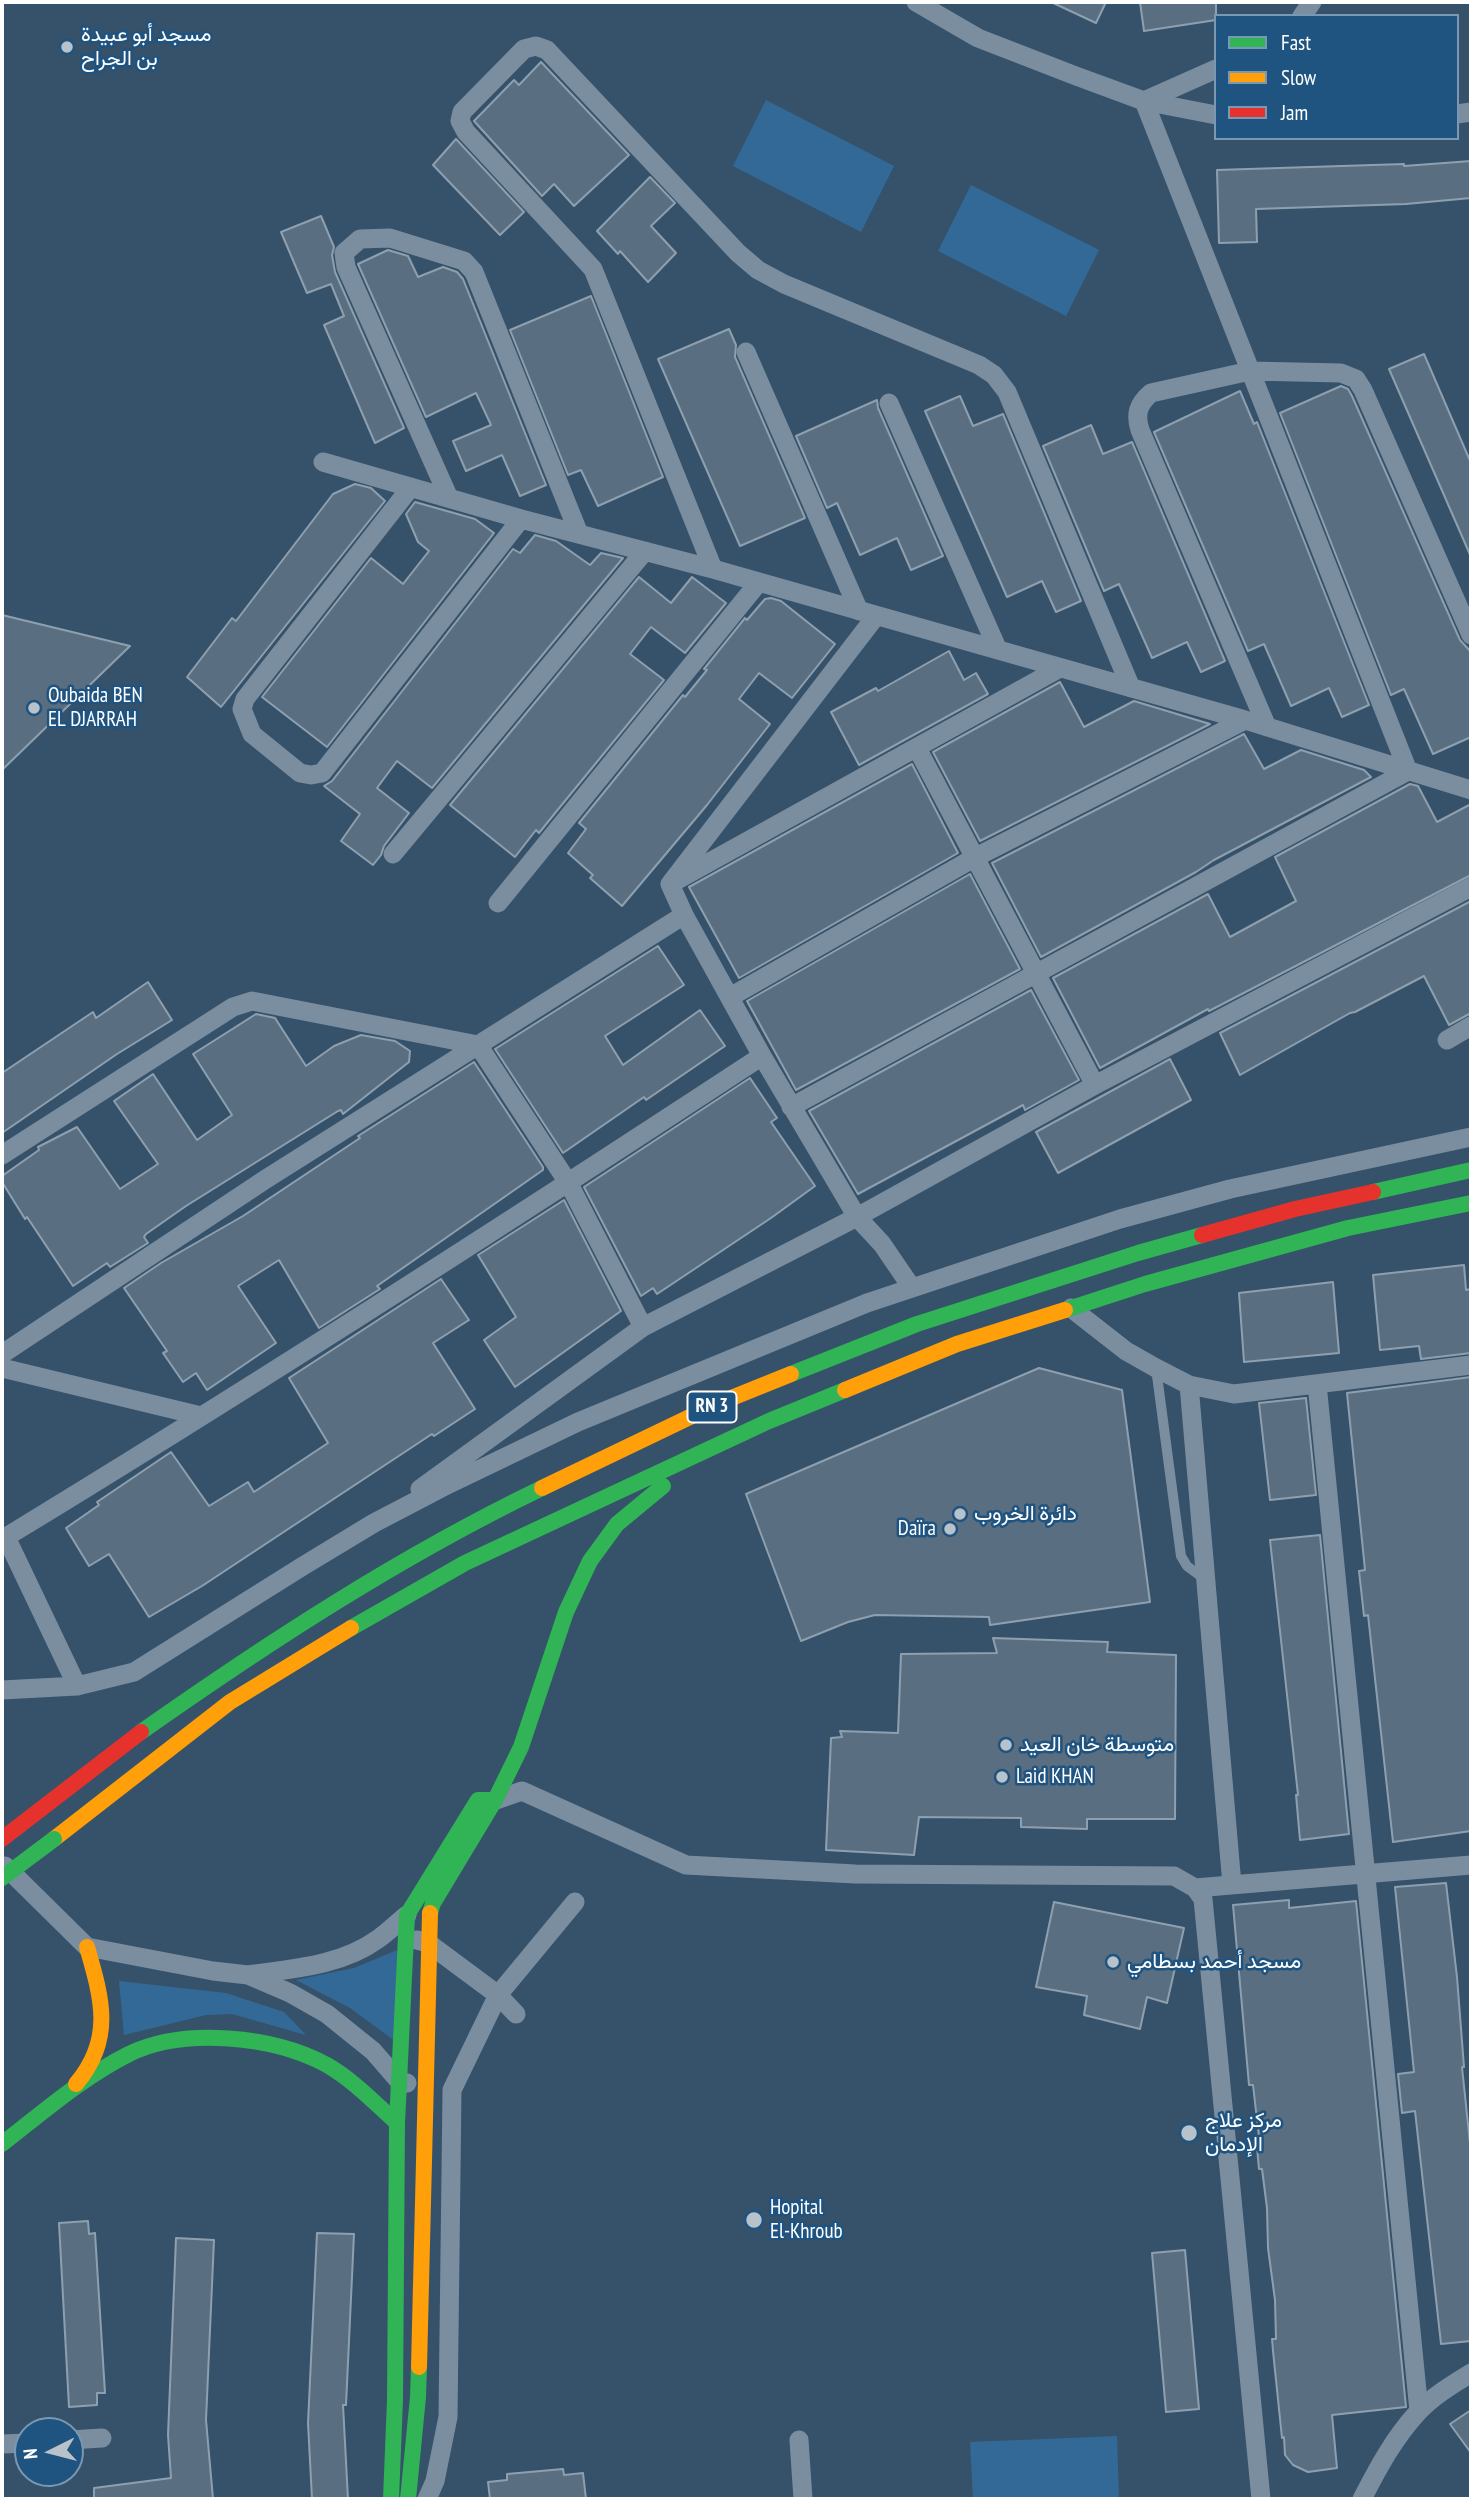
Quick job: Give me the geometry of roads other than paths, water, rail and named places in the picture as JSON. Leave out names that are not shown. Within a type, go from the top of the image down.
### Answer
[{"type":"main road","name":"RN 3","points":[[2,1839],[117,1749],[202,1689],[403,1560],[534,1492],[719,1403],[916,1324],[1138,1253],[1295,1209],[1471,1170]]},
{"type":"main road","name":"RN 3","points":[[2,1878],[229,1702],[353,1627],[465,1563],[769,1421],[957,1344],[1145,1284],[1349,1228],[1471,1203]]},
{"type":"main road","points":[[408,2499],[418,2397],[428,1918],[433,1903],[495,1800],[520,1750],[563,1623],[580,1581],[603,1539],[631,1510],[719,1444]]},
{"type":"main road","points":[[391,2499],[395,2400],[397,2123],[407,1915],[478,1800],[495,1800]]},
{"type":"main road","points":[[50,2108],[93,2064],[100,2046],[103,2016],[99,1988],[87,1947]]},
{"type":"main road","points":[[2,2144],[86,2081],[134,2052],[201,2038],[240,2038],[280,2046],[317,2060],[339,2074],[397,2123]]},
{"type":"street","points":[[916,2],[978,38],[1144,101],[1214,115]]},
{"type":"street","points":[[713,569],[593,269],[466,132],[460,121],[462,112],[524,49],[536,46],[547,50],[738,253],[758,270],[784,284],[979,365],[993,375],[1007,393],[1130,688]]},
{"type":"street","points":[[1144,101],[1214,70]]},
{"type":"street","points":[[1144,101],[1408,771]]},
{"type":"street","points":[[449,498],[346,267],[344,253],[360,239],[390,237],[464,261],[474,272],[579,534]]},
{"type":"street","points":[[746,352],[868,614]]},
{"type":"street","points":[[1267,727],[1137,418],[1140,402],[1151,393],[1250,371],[1341,373],[1356,379],[1471,635]]},
{"type":"street","points":[[889,403],[998,650]]},
{"type":"street","points":[[323,462],[1245,720],[1471,790]]},
{"type":"street","points":[[411,487],[245,699],[242,709],[252,734],[300,773],[322,773],[521,519]]},
{"type":"street","points":[[393,855],[645,551]]},
{"type":"street","points":[[498,903],[759,582]]},
{"type":"street","points":[[670,884],[868,614]]},
{"type":"street","points":[[670,884],[1060,668]]},
{"type":"street","points":[[730,997],[974,858],[1245,720]]},
{"type":"street","points":[[917,748],[1095,1086]]},
{"type":"street","points":[[791,1107],[1408,771]]},
{"type":"street","points":[[670,884],[684,915],[791,1107],[857,1217],[882,1244],[912,1288]]},
{"type":"street","points":[[374,1523],[643,1326],[857,1217],[1095,1086],[1471,887]]},
{"type":"street","points":[[2,1354],[266,1179],[684,915]]},
{"type":"street","points":[[2,1155],[233,1007],[252,1001],[478,1045],[569,1184],[643,1326]]},
{"type":"street","points":[[1447,1040],[1471,1026]]},
{"type":"street","points":[[77,1686],[4,1536],[201,1416],[569,1184],[762,1056]]},
{"type":"street","points":[[7,1693],[77,1686],[134,1672],[374,1523],[443,1487],[578,1422],[843,1313],[1120,1219],[1169,1205],[1332,1166],[1471,1137]]},
{"type":"street","points":[[1071,1308],[1126,1352],[1156,1368],[1189,1385],[1234,1394],[1471,1365]]},
{"type":"street","points":[[2,1368],[201,1416]]},
{"type":"street","points":[[1317,1384],[1419,2411]]},
{"type":"street","points":[[1189,1385],[1232,1885]]},
{"type":"street","points":[[520,1750],[522,1791]]},
{"type":"street","points":[[495,1800],[522,1791],[686,1865],[855,1874],[1174,1876],[1195,1888],[1203,1899],[1261,2499]]},
{"type":"street","points":[[2,1861],[87,1947],[213,1971],[248,1975],[301,1968],[337,1959],[377,1940],[407,1915]]},
{"type":"street","points":[[1195,1888],[1471,1865]]},
{"type":"street","points":[[427,2499],[435,2481],[448,2417],[452,2090],[498,1995],[575,1902]]},
{"type":"street","points":[[405,1936],[428,1943],[498,1995],[516,2014]]},
{"type":"street","points":[[248,1975],[290,1993],[327,2014],[373,2051],[399,2081],[425,2087]]},
{"type":"street","points":[[1362,2499],[1382,2459],[1419,2411],[1446,2388],[1471,2373]]},
{"type":"street","points":[[84,2439],[102,2438]]},
{"type":"street","points":[[799,2440],[803,2499]]},
{"type":"lane","points":[[1156,1368],[1181,1556],[1187,1566],[1206,1580]]},
{"type":"place","name":"مسجد أبو عبيدة بن الجراح","points":[[67,47]]},
{"type":"place","name":"Oubaida BEN EL DJARRAH","points":[[34,708]]},
{"type":"place","name":"دائرة الخروب","points":[[960,1514]]},
{"type":"place","name":"Daïra","points":[[950,1529]]},
{"type":"place","name":"متوسطة خان العيد","points":[[1006,1745]]},
{"type":"place","name":"Laid KHAN","points":[[1002,1777]]},
{"type":"place","name":"مسجد أحمد بسطامي","points":[[1113,1962]]},
{"type":"place","name":"مركز علاج الإدمان","points":[[1189,2133]]},
{"type":"place","name":"Hopital El-Khroub","points":[[754,2220]]}]
